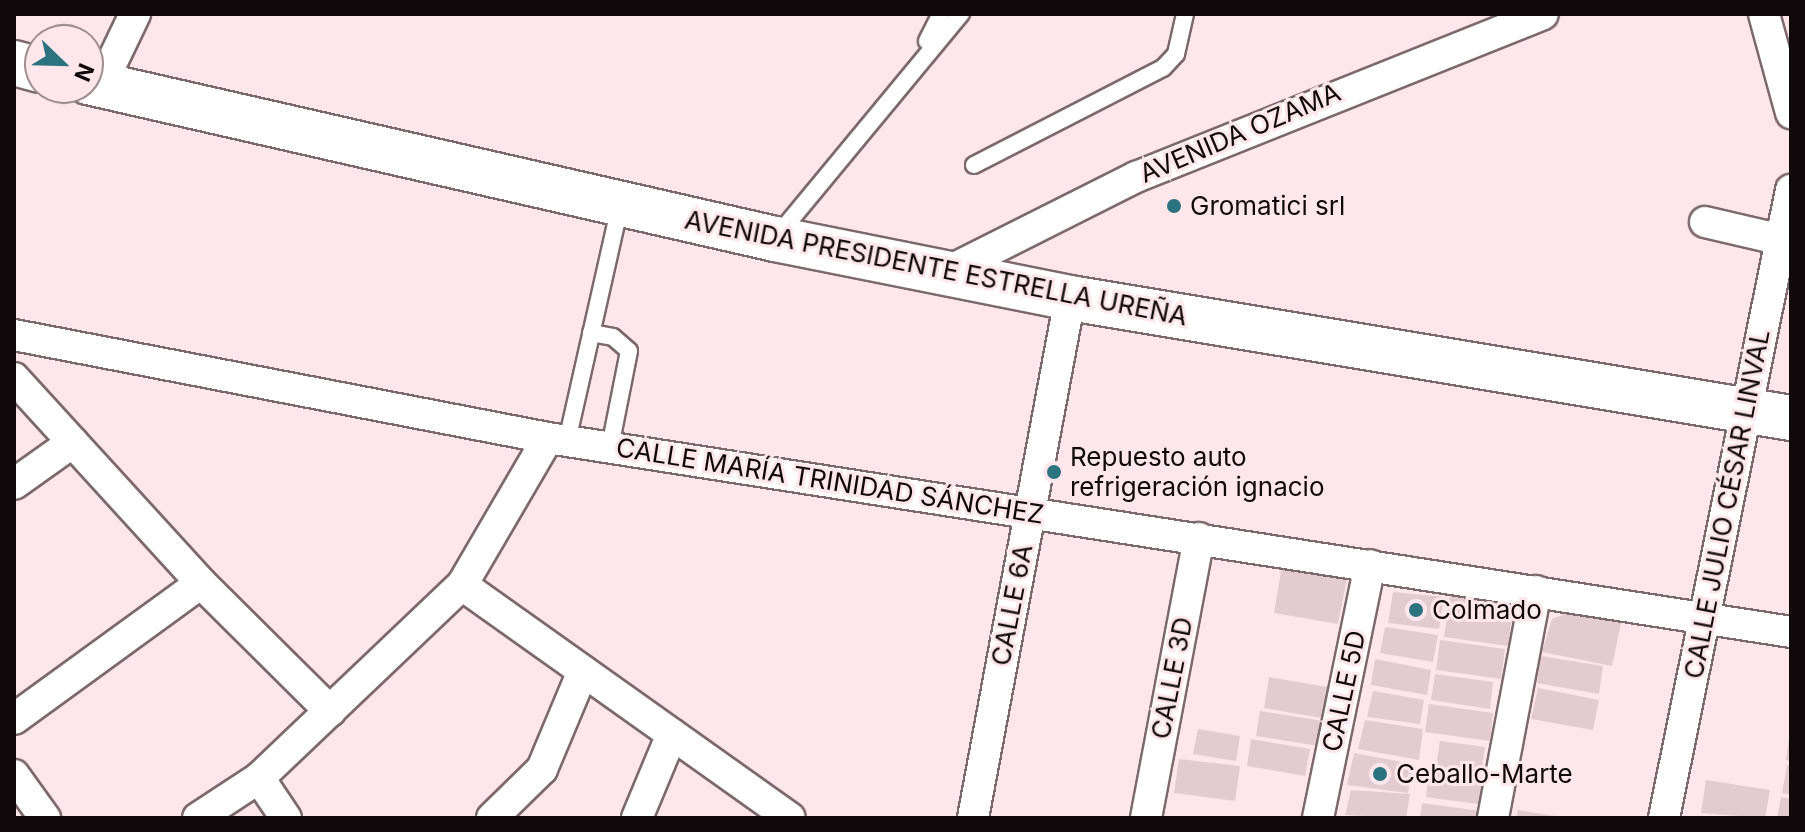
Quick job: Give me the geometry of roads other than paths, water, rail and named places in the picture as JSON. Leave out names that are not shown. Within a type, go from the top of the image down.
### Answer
[{"type":"main road","name":"AVENIDA PRESIDENTE ESTRELLA UREÑA","points":[[104,85],[620,205],[1070,298],[1791,418]]},
{"type":"street","points":[[104,67],[135,14]]},
{"type":"street","name":"AVENIDA OZAMA","points":[[945,273],[1136,177],[1543,14]]},
{"type":"street","points":[[1764,14],[1791,113]]},
{"type":"street","name":"CALLE JULIO CÉSAR LINVAL","points":[[1664,818],[1743,410],[1787,242],[1791,190]]},
{"type":"street","points":[[1705,222],[1787,242]]},
{"type":"street","name":"CALLE 6A","points":[[973,818],[1070,298]]},
{"type":"street","name":"CALLE MARÍA TRINIDAD SÁNCHEZ","points":[[14,335],[558,439],[1791,632]]},
{"type":"street","points":[[14,378],[201,583],[330,711]]},
{"type":"street","points":[[198,818],[259,778],[462,585],[558,439]]},
{"type":"street","points":[[14,484],[73,442]]},
{"type":"street","name":"CALLE 3D","points":[[1146,818],[1199,538]]},
{"type":"street","name":"CALLE 5D","points":[[1318,818],[1370,565]]},
{"type":"street","points":[[14,719],[201,583]]},
{"type":"street","points":[[462,585],[790,818]]},
{"type":"street","points":[[1493,818],[1536,591]]},
{"type":"street","points":[[492,818],[542,769],[583,671]]},
{"type":"street","points":[[637,818],[672,734]]},
{"type":"street","points":[[14,775],[45,818]]},
{"type":"street","points":[[259,778],[286,818]]},
{"type":"lane","points":[[917,59],[941,14]]},
{"type":"lane","points":[[775,239],[917,59],[961,14]]},
{"type":"lane","points":[[974,165],[1163,68],[1176,54],[1185,14]]},
{"type":"lane","points":[[558,439],[591,333],[620,205]]},
{"type":"lane","points":[[591,333],[613,337],[629,351],[610,447]]},
{"type":"place","name":"Gromatici srl","points":[[1174,206]]},
{"type":"place","name":"Repuesto auto refrigeración ignacio","points":[[1054,472]]},
{"type":"place","name":"Colmado","points":[[1416,610]]},
{"type":"place","name":"Ceballo-Marte","points":[[1380,774]]}]
